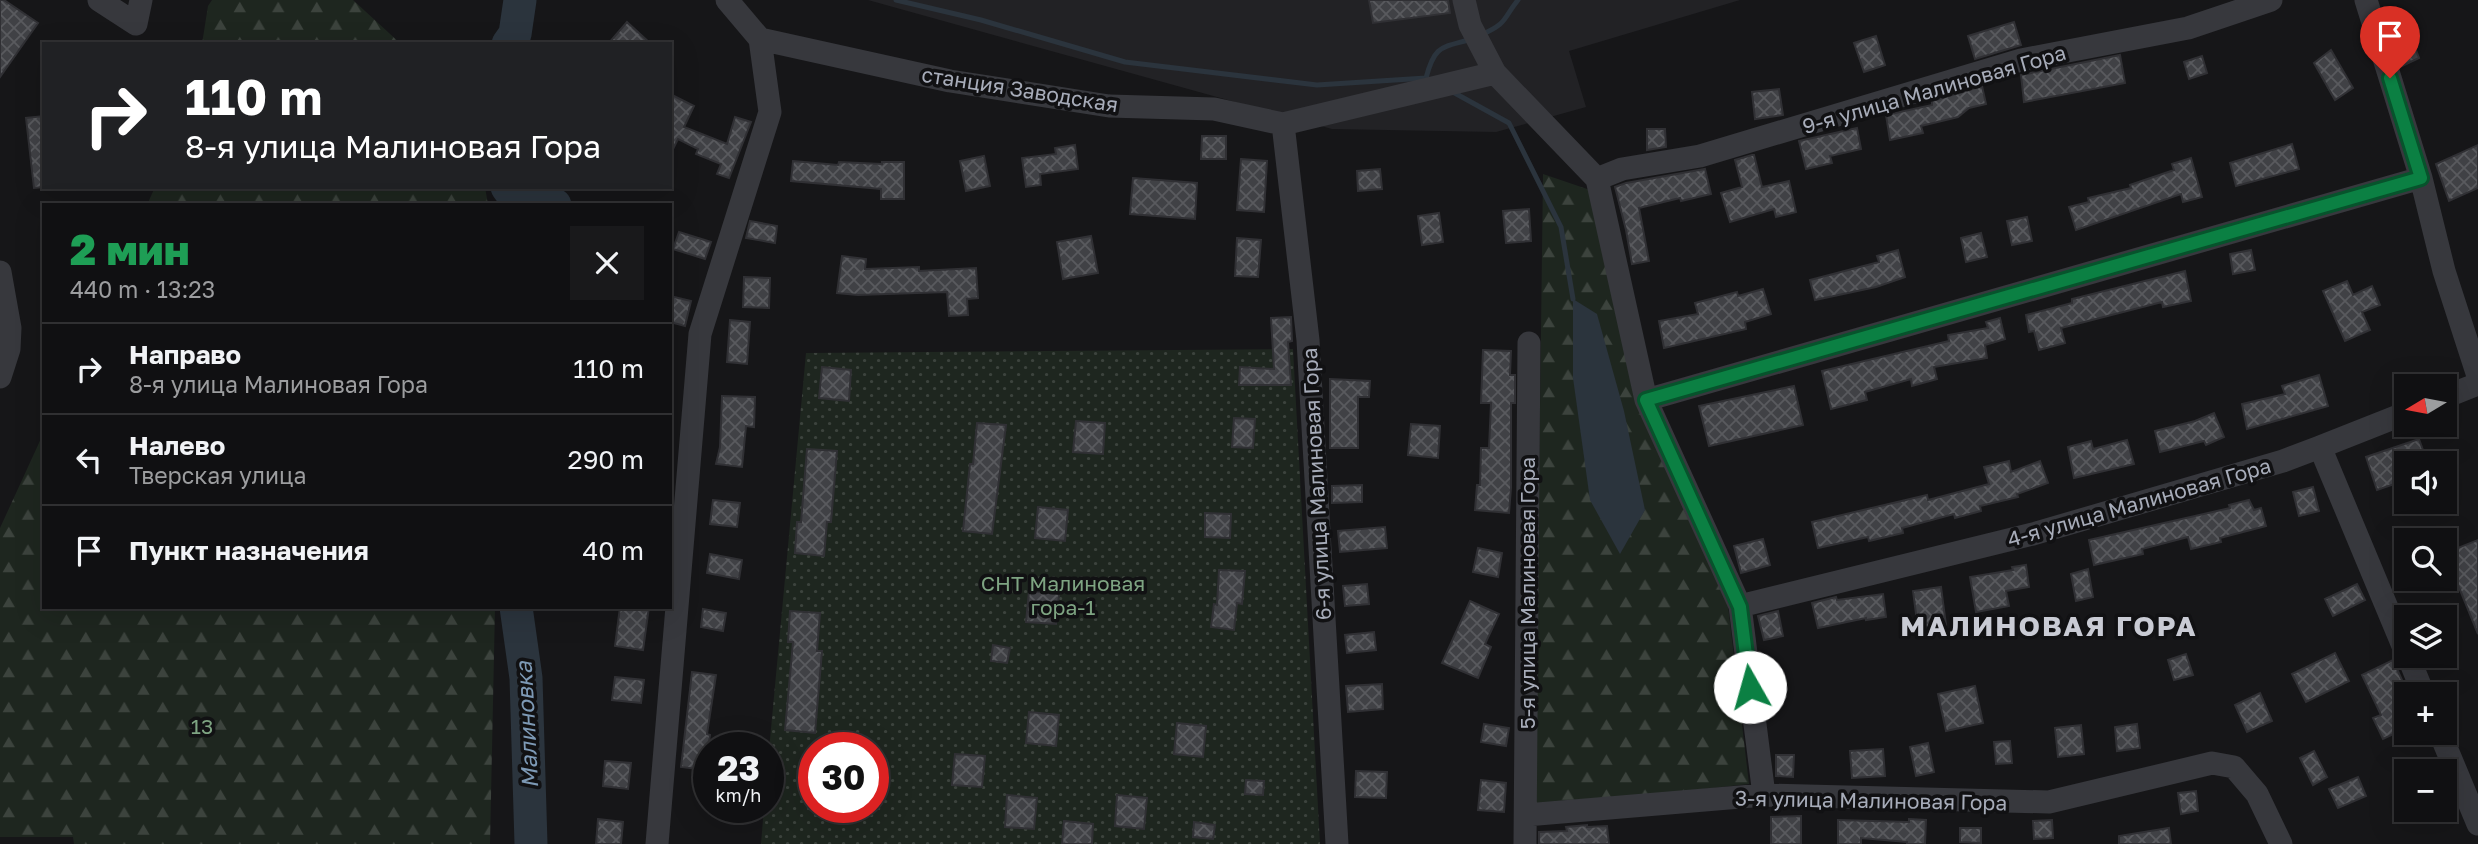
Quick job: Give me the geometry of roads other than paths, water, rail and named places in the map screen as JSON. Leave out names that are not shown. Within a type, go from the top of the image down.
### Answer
[{"type":"street","points":[[99,0],[136,24],[141,0]]},
{"type":"street","points":[[657,844],[700,334],[770,112],[760,39],[727,0]]},
{"type":"street","points":[[1464,0],[1470,25],[1494,73],[1597,179],[1646,400],[1740,607],[1764,795]]},
{"type":"street","name":"9-я улица Малиновая Гора","points":[[1597,179],[1622,169],[1700,156],[2021,60],[2188,28],[2271,0]]},
{"type":"street","points":[[2366,0],[2478,376]]},
{"type":"street","name":"станция Заводская","points":[[760,39],[950,81],[1109,106],[1214,109],[1283,124],[1494,73]]},
{"type":"street","name":"6-я улица Малиновая Гора","points":[[1283,124],[1308,340],[1337,844]]},
{"type":"street","points":[[1646,400],[2421,178]]},
{"type":"street","points":[[0,272],[10,328],[9,349],[0,377]]},
{"type":"street","name":"5-я улица Малиновая Гора","points":[[1525,844],[1528,343]]},
{"type":"street","points":[[2457,392],[2478,384]]},
{"type":"street","name":"4-я улица Малиновая Гора","points":[[1740,607],[2033,534],[2283,461],[2394,417]]},
{"type":"street","points":[[2320,447],[2394,623]]},
{"type":"street","points":[[2445,745],[2478,824]]},
{"type":"street","name":"3-я улица Малиновая Гора","points":[[1526,814],[1764,795],[2049,802],[2212,763],[2234,767],[2257,794],[2281,844]]},
{"type":"waterway","name":"Малиновка","points":[[509,42],[515,34],[520,0]]},
{"type":"waterway","points":[[896,0],[981,20],[1125,62],[1317,85],[1426,78],[1430,80]]},
{"type":"waterway","points":[[1481,35],[1500,24],[1518,0]]},
{"type":"waterway","points":[[1426,78],[1433,59],[1441,49],[1472,39]]},
{"type":"waterway","points":[[1451,91],[1509,123],[1561,227],[1573,299]]},
{"type":"waterway","name":"Малиновка","points":[[508,189],[515,198],[544,203]]},
{"type":"waterway","name":"Малиновка","points":[[516,609],[526,678],[531,844]]},
{"type":"district","name":"МАЛИНОВАЯ ГОРА","points":[[2049,625]]},
{"type":"park label","name":"СНТ Малиновая гора-1","points":[[1063,595]]},
{"type":"park label","name":"13","points":[[202,726]]}]
